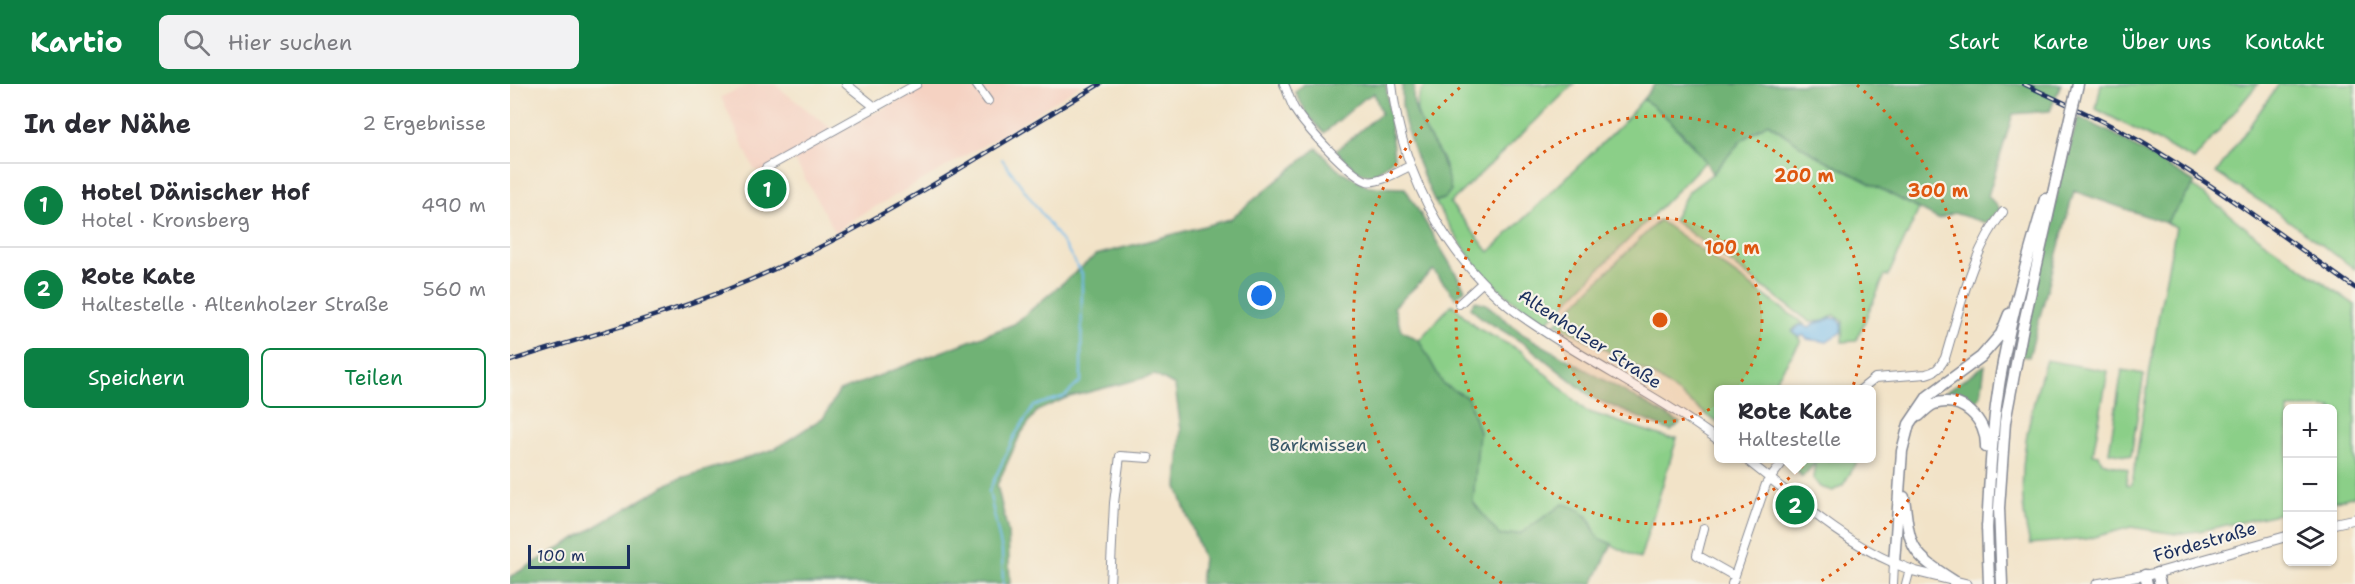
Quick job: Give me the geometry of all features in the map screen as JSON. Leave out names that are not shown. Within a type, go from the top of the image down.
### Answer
[{"type":"highway","points":[[2002,584],[1999,508],[2005,422],[2023,327],[2078,84]]},
{"type":"highway","points":[[1987,530],[1990,453],[1996,403],[2020,289],[2071,113]]},
{"type":"highway","points":[[1894,562],[1902,451],[1909,424],[1928,396],[1981,357],[2001,334],[2020,289]]},
{"type":"highway","points":[[1909,424],[1932,405],[1945,403],[1960,405],[1971,412],[1982,424],[1987,438],[1989,584]]},
{"type":"highway","points":[[1901,473],[1909,540],[1918,556],[1954,581]]},
{"type":"highway","points":[[1894,562],[1905,551],[1909,540]]},
{"type":"main road","points":[[2337,523],[2355,519]]},
{"type":"main road","name":"Fördestraße","points":[[2097,584],[2159,578],[2283,538]]},
{"type":"main road","points":[[1894,562],[1910,569],[1967,584]]},
{"type":"street","points":[[846,84],[875,107]]},
{"type":"street","points":[[766,168],[917,84]]},
{"type":"street","points":[[976,84],[988,101]]},
{"type":"street","points":[[1284,84],[1295,110],[1341,162],[1355,174],[1368,181],[1375,181],[1410,166]]},
{"type":"street","name":"Altenholzer Straße","points":[[1392,84],[1402,138],[1410,166],[1428,206],[1445,235],[1482,284],[1530,323],[1688,418],[1714,436]]},
{"type":"street","points":[[1866,385],[1875,378],[1926,374],[1934,372],[1939,367],[1946,358],[1972,272],[1989,229],[2003,212]]},
{"type":"street","points":[[1459,304],[1482,284]]},
{"type":"street","points":[[1110,584],[1114,507],[1120,456],[1149,458]]},
{"type":"street","points":[[1750,463],[1836,528],[1879,556],[1894,562],[1893,584]]},
{"type":"street","points":[[1704,528],[1697,555],[1733,580],[1769,477],[1782,463]]},
{"type":"street","points":[[1906,584],[1910,569]]},
{"type":"shaded area","points":[[750,84],[774,84],[837,133],[929,84],[1082,84],[1002,135],[847,223],[836,233],[794,159],[762,174],[754,169],[721,97]]},
{"type":"green space","points":[[1303,84],[1386,84],[1394,158],[1379,171],[1369,175],[1358,171],[1336,151],[1381,113],[1374,93],[1324,133],[1308,115],[1295,92]]},
{"type":"green space","points":[[1402,84],[1415,84],[1413,93],[1416,112],[1439,154],[1449,181],[1451,190],[1445,198],[1435,202],[1406,126],[1402,103]]},
{"type":"green space","points":[[1427,84],[1574,84],[1450,203],[1489,252],[1621,125],[1643,99],[1659,109],[1706,161],[1545,324],[1488,279],[1462,246],[1435,202],[1445,198],[1447,177],[1444,162],[1424,129],[1416,106],[1419,95]]},
{"type":"green space","points":[[1655,84],[2061,84],[2050,111],[2013,114],[1988,196],[2000,209],[1986,223],[1954,213],[1938,219],[1812,153],[1768,123],[1741,141],[1712,174],[1700,154],[1682,133],[1662,113],[1643,99]]},
{"type":"green space","points":[[2101,84],[2258,84],[2194,160],[2096,109]]},
{"type":"green space","points":[[2279,84],[2355,84],[2355,269],[2271,208],[2216,173]]},
{"type":"green space","points":[[2078,117],[2114,134],[2195,183],[2166,223],[2074,191],[2029,357],[2021,356],[2059,185]]},
{"type":"green space","points":[[1767,123],[1812,153],[1919,209],[1888,276],[1885,275],[1856,341],[1842,342],[1843,321],[1834,315],[1824,321],[1810,322],[1673,220],[1688,192],[1712,174],[1741,141]]},
{"type":"green space","name":"Barkmissen","points":[[1317,148],[1337,169],[1370,187],[1405,188],[1465,289],[1456,298],[1433,270],[1394,307],[1401,330],[1419,340],[1443,384],[1468,398],[1479,432],[1473,502],[1500,536],[1521,533],[1563,504],[1576,508],[1589,521],[1598,538],[1612,544],[1593,584],[1200,584],[1203,558],[1177,487],[1181,430],[1175,386],[1155,375],[1066,398],[1037,411],[1020,435],[997,485],[1008,532],[1010,584],[510,584],[510,577],[675,480],[775,449],[824,417],[839,391],[1014,324],[1096,255],[1230,219]]},
{"type":"green space","points":[[2193,186],[2255,235],[2355,305],[2355,496],[2337,501],[2337,404],[2283,404],[2283,513],[2176,534],[2131,527],[2087,539],[2030,544],[2023,498],[2024,451],[2033,405],[2046,360],[2108,371],[2093,454],[2099,455],[2102,462],[2128,469],[2126,484],[2129,486],[2132,484],[2159,313],[2176,227],[2166,223]]},
{"type":"green space","points":[[1659,220],[1804,324],[1798,325],[1792,331],[1801,341],[1772,385],[1714,385],[1714,420],[1659,379],[1556,323]]},
{"type":"green space","points":[[1475,301],[1486,304],[1524,335],[1680,423],[1671,431],[1593,398],[1525,344],[1483,319],[1470,308]]},
{"type":"green space","points":[[1452,304],[1477,328],[1521,351],[1586,411],[1668,438],[1677,438],[1640,559],[1598,538],[1588,516],[1563,504],[1521,533],[1499,536],[1472,502],[1479,432],[1468,398],[1443,384],[1419,340]]},
{"type":"green space","points":[[1985,365],[1981,395],[1974,405],[1957,397],[1937,398]]},
{"type":"green space","points":[[2122,370],[2144,374],[2131,456],[2109,452]]},
{"type":"green space","points":[[1794,463],[1815,463],[1802,477]]},
{"type":"green space","points":[[1815,463],[1857,463],[1843,485],[1833,491],[1820,487],[1813,478]]},
{"type":"water","points":[[1831,318],[1838,319],[1842,324],[1841,332],[1827,342],[1807,339],[1803,335],[1800,337],[1793,332],[1800,325],[1809,327]]},
{"type":"waterway","points":[[1002,159],[1067,249],[1082,274],[1081,381],[1065,396],[1034,406],[1015,435],[989,491],[1002,551],[1003,584]]},
{"type":"railway","points":[[510,361],[705,298],[811,252],[895,207],[1100,84]]},
{"type":"railway","points":[[2024,84],[2107,124],[2181,166],[2355,288]]},
{"type":"place","name":"Hotel Dänischer Hof","points":[[767,189]]},
{"type":"place","name":"Rote Kate","points":[[1795,505]]}]
